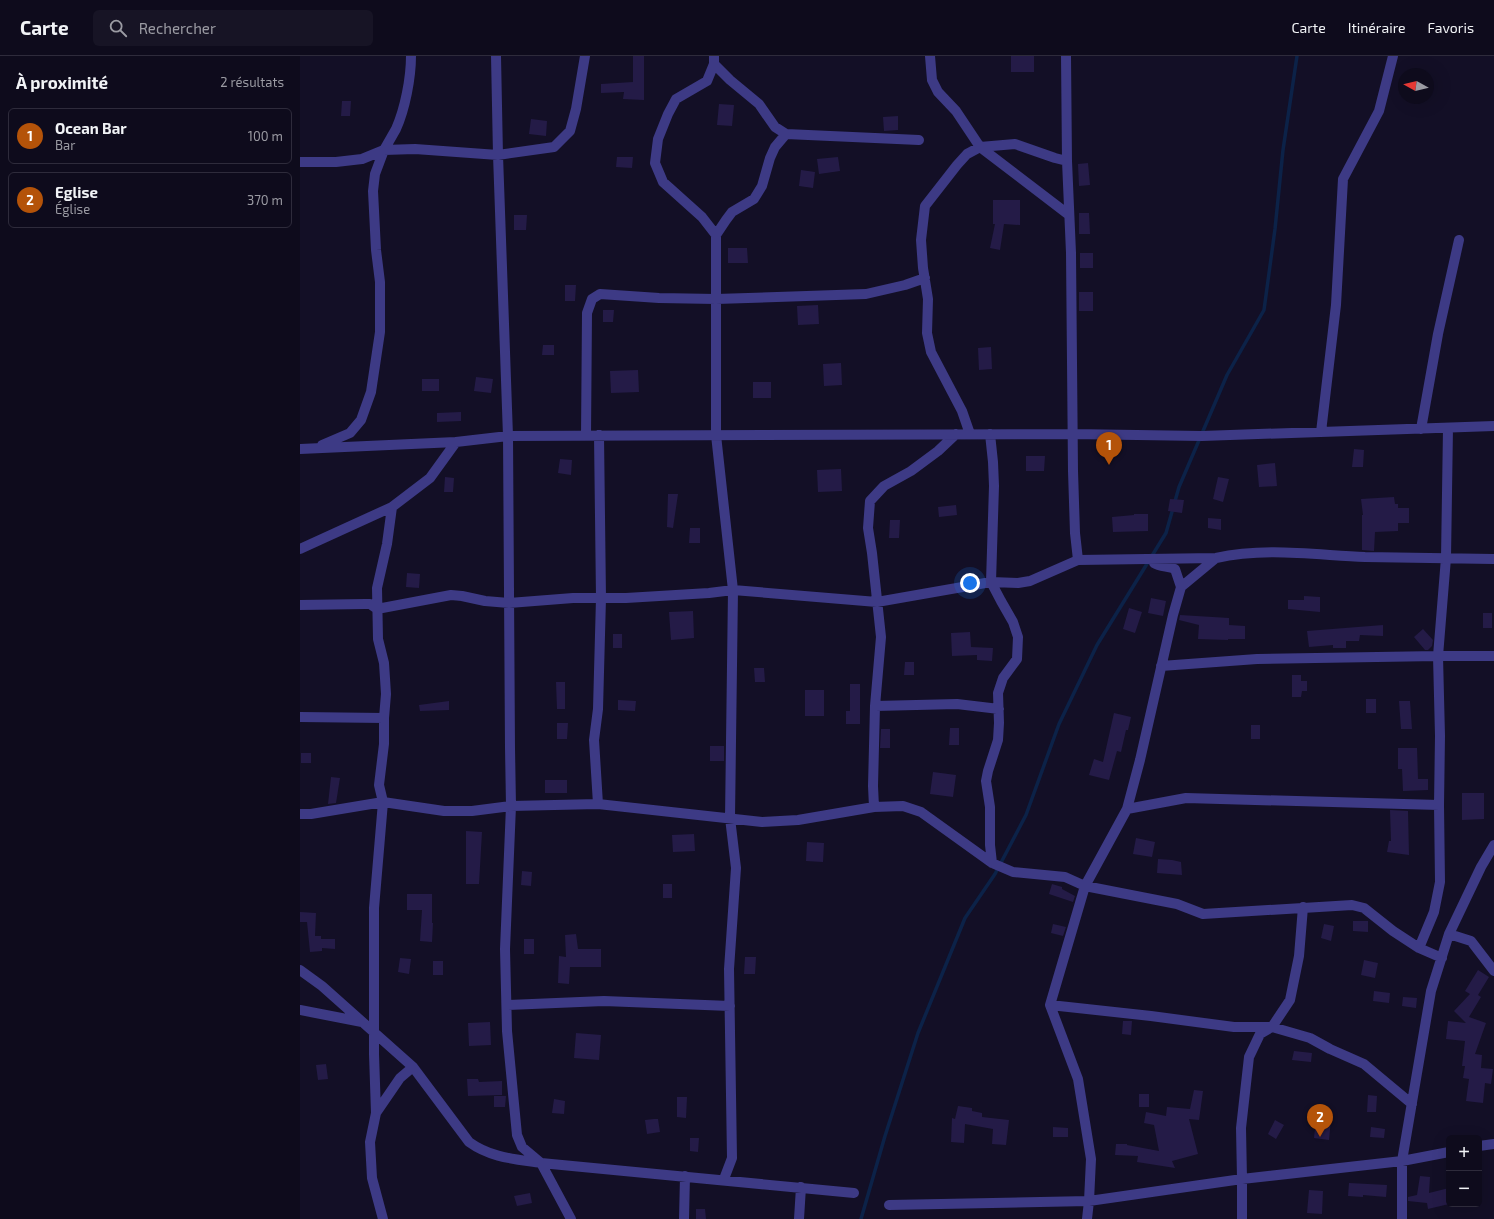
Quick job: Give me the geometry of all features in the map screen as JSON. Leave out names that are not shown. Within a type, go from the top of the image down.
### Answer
[{"type":"street","points":[[316,448],[350,433],[361,420],[371,392],[380,332],[380,282],[376,250],[373,192],[375,174],[384,150],[396,128],[405,101],[411,56]]},
{"type":"street","points":[[496,56],[508,436],[511,806],[505,949],[512,1097],[517,1135],[522,1147],[541,1163],[571,1219]]},
{"type":"street","points":[[300,162],[336,162],[362,159],[384,150],[415,149],[498,155],[554,147],[570,131],[576,108],[585,56]]},
{"type":"street","points":[[930,56],[932,80],[935,86],[942,98],[956,111],[980,147],[1070,215]]},
{"type":"street","points":[[1066,56],[1067,161],[1071,253],[1072,434],[1075,533],[1078,560]]},
{"type":"street","points":[[1321,432],[1336,305],[1343,179],[1379,110],[1393,56]]},
{"type":"street","points":[[714,60],[730,80],[759,104],[775,126],[786,134],[920,140]]},
{"type":"street","points":[[714,60],[707,81],[696,89],[676,99],[658,139],[655,163],[662,182],[702,217],[716,235]]},
{"type":"street","points":[[724,1179],[732,1158],[729,969],[736,868],[730,818],[733,590],[716,435],[716,235],[732,212],[754,199],[762,186],[770,158],[775,147],[786,134]]},
{"type":"street","points":[[970,434],[962,411],[931,352],[927,333],[928,299],[921,240],[925,206],[967,154],[980,147],[1014,144],[1067,161]]},
{"type":"street","points":[[1421,429],[1438,334],[1459,240]]},
{"type":"street","points":[[586,436],[587,313],[592,299],[600,294],[659,298],[716,299],[866,294],[905,285],[925,278]]},
{"type":"street","points":[[300,448],[456,442],[508,436],[956,434],[1202,436],[1494,426]]},
{"type":"street","points":[[1419,948],[1434,912],[1440,882],[1440,736],[1438,656],[1446,558],[1448,428]]},
{"type":"street","points":[[874,807],[873,786],[875,706],[880,636],[868,528],[870,501],[884,486],[911,471],[938,451],[956,434]]},
{"type":"street","points":[[990,434],[994,486],[991,582],[1000,601],[1013,622],[1018,637],[1017,659],[1002,678],[1001,682],[998,699],[998,740],[986,781],[990,807],[989,830],[992,863]]},
{"type":"street","points":[[598,804],[594,740],[598,709],[601,598],[600,435]]},
{"type":"street","points":[[300,549],[392,507],[430,478],[456,442]]},
{"type":"street","points":[[383,1219],[372,1178],[370,1142],[371,1130],[376,1113],[374,1032],[374,908],[383,802],[379,785],[384,744],[386,694],[384,663],[378,639],[377,588],[387,544],[392,507]]},
{"type":"street","points":[[300,605],[370,604],[377,609],[451,595],[462,596],[485,602],[509,603],[626,598],[709,593],[733,590],[877,602],[991,582],[1018,583],[1030,581],[1078,560],[1216,558],[1233,554],[1259,553],[1365,557],[1494,559]]},
{"type":"street","points":[[1181,588],[1216,558]]},
{"type":"street","points":[[1087,1219],[1091,1159],[1078,1078],[1050,1006],[1085,886],[1127,809],[1181,588],[1175,569],[1169,566],[1158,565],[1154,563],[1154,559]]},
{"type":"street","points":[[1161,666],[1257,659],[1494,656]]},
{"type":"street","points":[[875,706],[957,704],[999,709]]},
{"type":"street","points":[[300,717],[384,718]]},
{"type":"street","points":[[1127,809],[1186,798],[1439,805]]},
{"type":"street","points":[[300,814],[311,814],[383,802],[444,811],[472,811],[511,806],[598,804],[762,822],[798,820],[874,807],[903,806],[922,812],[992,863],[1014,872],[1065,877],[1085,886],[1177,904],[1203,914],[1352,905],[1364,908],[1393,931],[1419,948],[1442,958]]},
{"type":"street","points":[[1402,1219],[1402,1161],[1431,991],[1449,934],[1481,867],[1494,845]]},
{"type":"street","points":[[1242,1219],[1241,1128],[1249,1057],[1260,1034],[1272,1027],[1290,1000],[1299,956],[1303,907]]},
{"type":"street","points":[[1449,934],[1470,941],[1494,971]]},
{"type":"street","points":[[300,970],[322,986],[364,1022],[413,1067],[468,1142],[480,1150],[498,1156],[541,1163],[724,1179],[854,1193]]},
{"type":"street","points":[[507,1006],[604,1001],[730,1006]]},
{"type":"street","points":[[1050,1006],[1151,1016],[1234,1027],[1272,1027],[1310,1038],[1330,1050],[1364,1064],[1412,1104]]},
{"type":"street","points":[[300,1010],[364,1022]]},
{"type":"street","points":[[376,1113],[400,1078],[413,1067]]},
{"type":"street","points":[[1482,1146],[1494,1144]]},
{"type":"street","points":[[889,1205],[1089,1201],[1242,1179],[1402,1161],[1446,1153]]},
{"type":"street","points":[[684,1219],[685,1176]]},
{"type":"street","points":[[799,1219],[801,1187]]},
{"type":"building","points":[[633,56],[644,56],[644,100],[623,99],[624,92],[601,93],[601,84],[633,82]]},
{"type":"building","points":[[1011,56],[1034,56],[1034,72],[1011,72]]},
{"type":"building","points":[[342,101],[351,101],[350,116],[341,116]]},
{"type":"building","points":[[719,104],[734,105],[732,126],[717,125]]},
{"type":"building","points":[[898,116],[898,130],[884,131],[883,117]]},
{"type":"building","points":[[531,119],[547,121],[546,136],[529,134]]},
{"type":"building","points":[[617,157],[633,157],[632,168],[616,167]]},
{"type":"building","points":[[838,157],[840,171],[819,174],[817,159]]},
{"type":"building","points":[[1088,163],[1090,185],[1079,186],[1078,164]]},
{"type":"building","points":[[801,170],[815,172],[813,188],[799,186]]},
{"type":"building","points":[[993,200],[1020,200],[1020,225],[1004,224],[1000,250],[990,248],[995,224],[993,224]]},
{"type":"building","points":[[1079,213],[1089,213],[1090,234],[1079,234]]},
{"type":"building","points":[[514,215],[527,215],[526,230],[514,230]]},
{"type":"building","points":[[728,248],[747,248],[748,263],[728,263]]},
{"type":"building","points":[[1080,253],[1093,253],[1093,268],[1080,268]]},
{"type":"building","points":[[565,285],[576,285],[575,301],[565,301]]},
{"type":"building","points":[[1079,292],[1093,292],[1093,311],[1079,311]]},
{"type":"building","points":[[818,305],[819,324],[798,325],[797,306]]},
{"type":"building","points":[[603,310],[614,310],[613,322],[603,322]]},
{"type":"building","points":[[543,345],[554,345],[554,355],[542,355]]},
{"type":"building","points":[[991,347],[992,369],[979,370],[978,348]]},
{"type":"building","points":[[841,363],[842,385],[824,386],[823,364]]},
{"type":"building","points":[[638,370],[639,392],[611,393],[610,371]]},
{"type":"building","points":[[476,377],[493,379],[491,393],[474,391]]},
{"type":"building","points":[[422,379],[439,379],[439,391],[422,391]]},
{"type":"building","points":[[753,382],[771,382],[771,398],[753,398]]},
{"type":"building","points":[[461,412],[461,421],[437,422],[437,413]]},
{"type":"building","points":[[1354,449],[1364,450],[1363,467],[1352,467]]},
{"type":"building","points":[[1026,456],[1045,456],[1044,471],[1026,471]]},
{"type":"building","points":[[560,459],[572,460],[571,475],[558,473]]},
{"type":"building","points":[[1275,463],[1277,486],[1259,487],[1257,465]]},
{"type":"building","points":[[841,469],[842,491],[818,492],[817,470]]},
{"type":"building","points":[[445,477],[454,478],[453,492],[444,492]]},
{"type":"building","points":[[1218,477],[1229,479],[1223,502],[1213,499]]},
{"type":"building","points":[[668,494],[678,494],[673,528],[667,527]]},
{"type":"building","points":[[1394,497],[1395,504],[1398,504],[1398,508],[1409,508],[1409,523],[1398,523],[1398,531],[1375,532],[1374,551],[1362,550],[1363,515],[1361,499]]},
{"type":"building","points":[[1170,499],[1184,500],[1182,513],[1168,511]]},
{"type":"building","points":[[956,505],[957,515],[939,517],[938,507]]},
{"type":"building","points":[[1148,514],[1148,531],[1113,532],[1112,517]]},
{"type":"building","points":[[1208,518],[1221,519],[1221,530],[1208,528]]},
{"type":"building","points":[[890,520],[900,520],[899,538],[889,538]]},
{"type":"building","points":[[690,528],[700,528],[700,543],[689,543]]},
{"type":"building","points":[[407,573],[420,574],[419,588],[406,587]]},
{"type":"building","points":[[1304,596],[1320,597],[1320,612],[1288,609],[1288,600],[1304,600]]},
{"type":"building","points":[[1151,598],[1166,601],[1163,616],[1148,613]]},
{"type":"building","points":[[1129,608],[1142,612],[1135,633],[1123,629]]},
{"type":"building","points":[[693,611],[694,638],[671,640],[669,612]]},
{"type":"building","points":[[1483,613],[1492,613],[1492,628],[1483,628]]},
{"type":"building","points":[[1180,615],[1229,618],[1229,625],[1245,626],[1245,639],[1198,639],[1199,625],[1179,620]]},
{"type":"building","points":[[1383,625],[1383,636],[1360,635],[1359,641],[1346,641],[1346,648],[1333,648],[1333,645],[1309,647],[1307,631]]},
{"type":"building","points":[[1423,629],[1433,640],[1432,646],[1428,650],[1425,650],[1414,637]]},
{"type":"building","points":[[970,632],[971,647],[993,648],[992,661],[977,660],[977,655],[952,656],[951,633]]},
{"type":"building","points":[[613,634],[622,634],[622,648],[613,648]]},
{"type":"building","points":[[905,662],[914,662],[914,675],[904,675]]},
{"type":"building","points":[[754,668],[764,668],[765,682],[755,682]]},
{"type":"building","points":[[1292,675],[1301,675],[1301,681],[1307,681],[1307,691],[1302,691],[1301,697],[1292,697]]},
{"type":"building","points":[[556,682],[565,682],[565,709],[557,709]]},
{"type":"building","points":[[850,684],[860,684],[860,724],[846,724],[846,711],[850,711]]},
{"type":"building","points":[[805,690],[824,690],[824,716],[805,716]]},
{"type":"building","points":[[1366,699],[1376,699],[1376,713],[1366,713]]},
{"type":"building","points":[[618,700],[636,701],[635,711],[618,710]]},
{"type":"building","points":[[449,701],[449,710],[420,711],[419,705]]},
{"type":"building","points":[[1399,701],[1410,701],[1412,729],[1401,729]]},
{"type":"building","points":[[1114,713],[1131,717],[1128,730],[1126,730],[1121,752],[1117,751],[1109,780],[1089,775],[1094,759],[1103,762]]},
{"type":"building","points":[[557,723],[568,723],[567,739],[557,739]]},
{"type":"building","points":[[1251,725],[1260,725],[1260,739],[1251,739]]},
{"type":"building","points":[[950,728],[959,728],[959,745],[949,745]]},
{"type":"building","points":[[881,729],[890,729],[890,748],[880,748]]},
{"type":"building","points":[[710,746],[724,746],[724,761],[710,761]]},
{"type":"building","points":[[1398,748],[1417,748],[1418,779],[1428,779],[1428,790],[1403,791],[1402,769],[1398,769]]},
{"type":"building","points":[[301,753],[311,753],[311,763],[301,763]]},
{"type":"building","points":[[933,772],[956,775],[953,797],[930,794]]},
{"type":"building","points":[[331,777],[340,778],[336,803],[328,804]]},
{"type":"building","points":[[545,780],[567,780],[567,793],[545,793]]},
{"type":"building","points":[[1462,793],[1484,793],[1484,819],[1462,820]]},
{"type":"building","points":[[1390,810],[1408,811],[1409,855],[1387,852],[1389,841],[1391,841]]},
{"type":"building","points":[[466,831],[482,832],[479,884],[466,884]]},
{"type":"building","points":[[694,834],[695,851],[673,852],[672,835]]},
{"type":"building","points":[[1136,838],[1155,842],[1152,857],[1133,854]]},
{"type":"building","points":[[807,842],[824,843],[823,862],[806,861]]},
{"type":"building","points":[[1158,859],[1181,862],[1182,875],[1157,873]]},
{"type":"building","points":[[522,871],[532,872],[531,886],[521,885]]},
{"type":"building","points":[[663,884],[672,884],[672,898],[663,898]]},
{"type":"building","points":[[1052,884],[1062,887],[1062,889],[1075,896],[1073,902],[1049,894]]},
{"type":"building","points":[[407,894],[432,894],[432,942],[420,941],[422,910],[407,910]]},
{"type":"building","points":[[300,912],[316,913],[315,936],[321,936],[321,939],[335,939],[335,949],[322,948],[322,951],[310,952],[307,922],[300,922]]},
{"type":"building","points":[[1353,921],[1368,921],[1368,932],[1353,931]]},
{"type":"building","points":[[1053,924],[1066,927],[1063,936],[1051,933]]},
{"type":"building","points":[[1324,924],[1334,926],[1331,941],[1321,938]]},
{"type":"building","points":[[576,934],[578,949],[601,949],[601,967],[570,967],[569,984],[558,983],[559,956],[566,957],[565,935]]},
{"type":"building","points":[[524,939],[534,939],[534,954],[524,954]]},
{"type":"building","points":[[745,957],[756,957],[755,974],[744,974]]},
{"type":"building","points":[[400,958],[411,959],[409,974],[398,972]]},
{"type":"building","points":[[1364,960],[1378,963],[1375,978],[1361,975]]},
{"type":"building","points":[[433,961],[443,961],[443,975],[433,975]]},
{"type":"building","points":[[1478,970],[1489,977],[1478,995],[1481,997],[1469,1017],[1486,1023],[1475,1054],[1482,1055],[1481,1068],[1493,1069],[1491,1084],[1485,1083],[1483,1103],[1466,1101],[1469,1079],[1463,1078],[1465,1066],[1462,1066],[1465,1041],[1446,1039],[1448,1021],[1466,1023],[1454,1011],[1470,994],[1465,991]]},
{"type":"building","points":[[1374,991],[1390,993],[1389,1003],[1373,1001]]},
{"type":"building","points":[[1403,997],[1417,998],[1416,1008],[1402,1006]]},
{"type":"building","points":[[1123,1021],[1132,1021],[1131,1035],[1122,1034]]},
{"type":"building","points":[[490,1022],[491,1045],[469,1046],[468,1023]]},
{"type":"building","points":[[576,1033],[601,1035],[599,1060],[574,1058]]},
{"type":"building","points":[[1294,1051],[1312,1053],[1311,1062],[1292,1060]]},
{"type":"building","points":[[326,1064],[328,1079],[318,1080],[316,1065]]},
{"type":"building","points":[[467,1079],[478,1079],[479,1082],[502,1081],[502,1095],[468,1096]]},
{"type":"building","points":[[1194,1090],[1203,1091],[1199,1120],[1189,1119],[1198,1154],[1172,1161],[1175,1168],[1137,1162],[1138,1156],[1115,1155],[1116,1144],[1127,1144],[1159,1151],[1154,1125],[1144,1123],[1146,1112],[1166,1116],[1167,1107],[1190,1109]]},
{"type":"building","points":[[1139,1094],[1149,1094],[1149,1107],[1139,1107]]},
{"type":"building","points":[[1368,1095],[1377,1096],[1376,1112],[1367,1112]]},
{"type":"building","points":[[494,1096],[506,1096],[505,1107],[494,1107]]},
{"type":"building","points":[[677,1097],[687,1097],[686,1118],[677,1117]]},
{"type":"building","points":[[554,1099],[565,1101],[564,1114],[552,1113]]},
{"type":"building","points":[[958,1106],[972,1108],[972,1111],[982,1113],[982,1117],[1009,1120],[1006,1145],[992,1144],[993,1129],[965,1124],[964,1143],[951,1142],[952,1118],[955,1119]]},
{"type":"building","points":[[1316,1118],[1331,1119],[1329,1140],[1314,1138]]},
{"type":"building","points":[[658,1119],[660,1132],[647,1134],[645,1120]]},
{"type":"building","points":[[1275,1120],[1284,1125],[1276,1139],[1268,1134]]},
{"type":"building","points":[[1053,1127],[1068,1128],[1068,1137],[1053,1137]]},
{"type":"building","points":[[1371,1127],[1385,1129],[1384,1138],[1370,1137]]},
{"type":"building","points":[[690,1138],[699,1138],[698,1152],[690,1151]]},
{"type":"building","points":[[1420,1176],[1430,1177],[1429,1193],[1446,1189],[1446,1205],[1428,1209],[1427,1203],[1408,1201],[1408,1197],[1417,1195]]},
{"type":"building","points":[[1349,1183],[1387,1185],[1386,1197],[1363,1195],[1363,1197],[1348,1196]]},
{"type":"building","points":[[1309,1190],[1323,1191],[1322,1214],[1307,1213]]},
{"type":"building","points":[[530,1193],[532,1203],[517,1206],[514,1196]]},
{"type":"building","points":[[696,1209],[705,1209],[706,1219],[696,1219]]},
{"type":"waterway","points":[[861,1219],[885,1136],[918,1033],[965,918],[995,874],[1026,815],[1059,724],[1097,645],[1166,533],[1179,487],[1227,375],[1264,310],[1275,229],[1283,150],[1297,56]]},
{"type":"place","name":"Ocean Bar","points":[[1109,465]]},
{"type":"place","name":"Eglise","points":[[1320,1137]]}]
